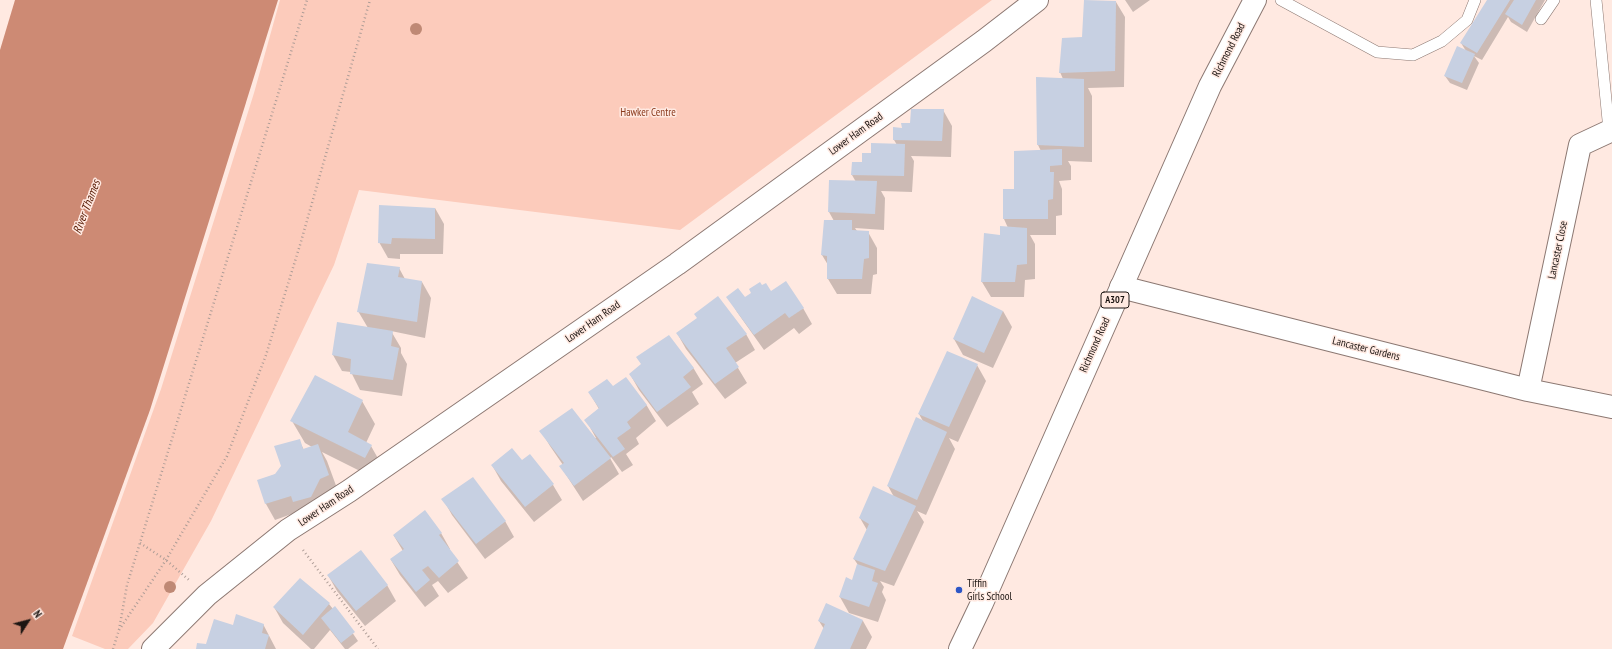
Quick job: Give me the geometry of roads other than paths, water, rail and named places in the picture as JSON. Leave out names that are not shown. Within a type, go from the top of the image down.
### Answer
[{"type":"street","name":"Lower Ham Road","points":[[152,649],[207,595],[288,530],[349,491],[678,264],[984,41],[1037,0]]},
{"type":"street","name":"Richmond Road","points":[[960,649],[985,596],[1210,86],[1255,0]]},
{"type":"street","name":"Lancaster Close","points":[[1528,390],[1580,145],[1611,130]]},
{"type":"street","name":"Lancaster Gardens","points":[[1121,287],[1528,390],[1612,408]]},
{"type":"lane","points":[[1281,0],[1376,52],[1413,55],[1442,41],[1466,20],[1475,0]]},
{"type":"lane","points":[[1541,19],[1554,0]]},
{"type":"lane","points":[[1596,0],[1611,130]]},
{"type":"water","name":"River Thames","points":[[15,0],[278,0],[150,410],[63,649],[0,649],[0,50]]},
{"type":"place","name":"Tiffin Girls School","points":[[959,590]]},
{"type":"park label","name":"Hawker Centre","points":[[648,113]]}]
